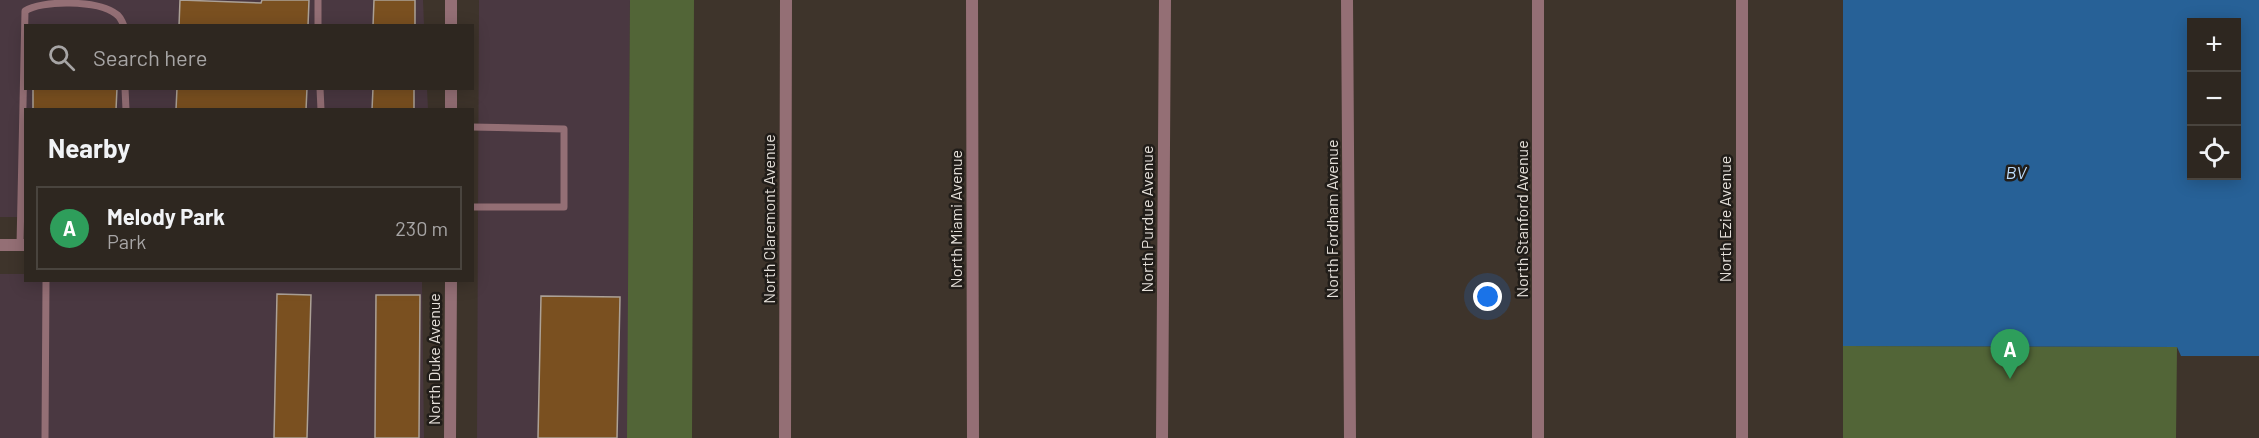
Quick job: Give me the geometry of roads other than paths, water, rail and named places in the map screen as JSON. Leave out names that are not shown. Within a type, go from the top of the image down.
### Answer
[{"type":"street","points":[[451,0],[451,24]]},
{"type":"street","name":"North Claremont Avenue","points":[[785,438],[786,0]]},
{"type":"street","name":"North Miami Avenue","points":[[972,0],[973,438]]},
{"type":"street","name":"North Purdue Avenue","points":[[1162,438],[1165,0]]},
{"type":"street","name":"North Fordham Avenue","points":[[1347,0],[1350,438]]},
{"type":"street","name":"North Stanford Avenue","points":[[1538,0],[1538,438]]},
{"type":"street","name":"North Ezie Avenue","points":[[1742,0],[1742,438]]},
{"type":"street","points":[[451,90],[451,108]]},
{"type":"street","points":[[0,245],[22,245]]},
{"type":"street","name":"North Duke Avenue","points":[[450,438],[451,282]]},
{"type":"lane","points":[[318,0],[318,24]]},
{"type":"lane","points":[[25,24],[25,11],[30,5],[43,1],[91,2],[118,14],[123,24]]},
{"type":"lane","points":[[22,245],[24,89]]},
{"type":"lane","points":[[125,90],[126,108]]},
{"type":"lane","points":[[320,90],[321,108]]},
{"type":"lane","points":[[474,127],[564,129],[564,207],[474,207]]},
{"type":"lane","points":[[45,438],[46,282]]},
{"type":"water","name":"BV","points":[[1843,0],[2259,0],[2259,356],[2181,356],[2177,347],[1843,346]]},
{"type":"place","name":"Melody Park","points":[[2010,379]]}]
